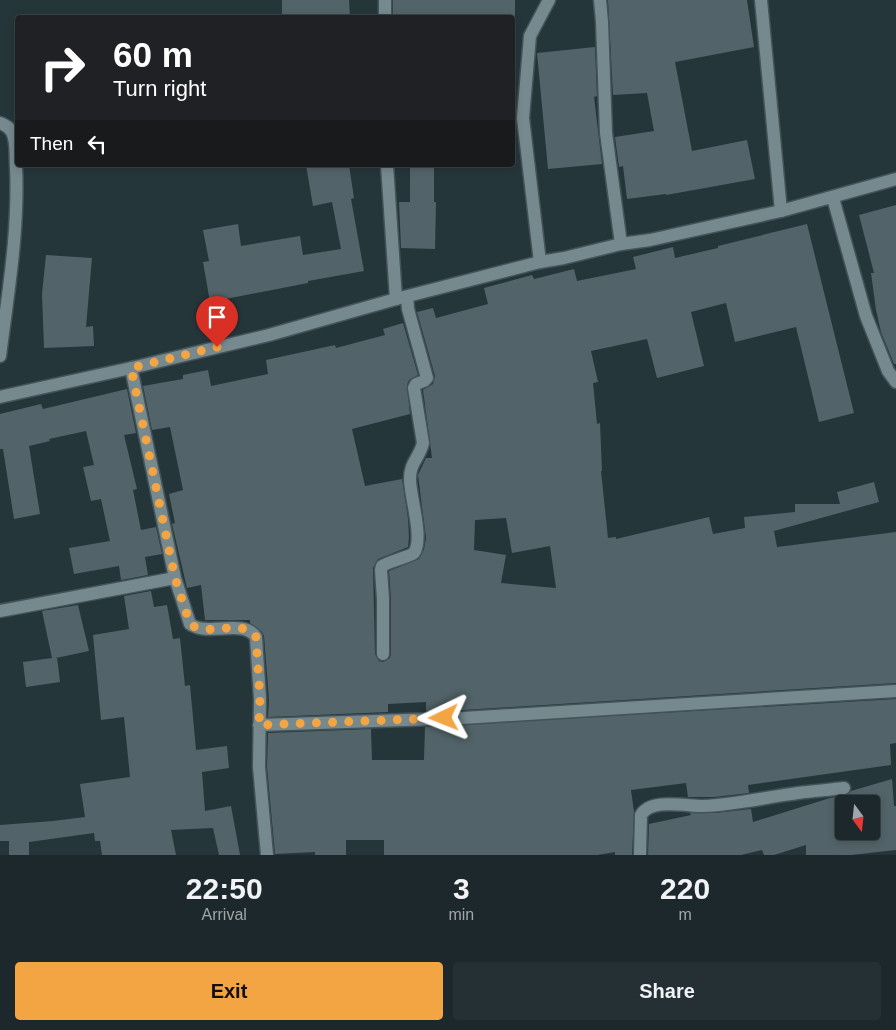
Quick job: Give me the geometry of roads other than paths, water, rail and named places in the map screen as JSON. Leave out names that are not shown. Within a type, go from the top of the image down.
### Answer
[{"type":"street","points":[[385,0],[385,15]]},
{"type":"street","points":[[540,262],[523,118],[530,36],[549,0]]},
{"type":"street","points":[[600,0],[606,133],[621,244]]},
{"type":"street","points":[[760,0],[781,211]]},
{"type":"street","points":[[0,123],[6,125],[12,132],[15,154]]},
{"type":"street","points":[[0,356],[15,246],[16,167]]},
{"type":"street","points":[[383,654],[382,566],[412,555],[415,551],[417,538],[416,514],[410,482],[411,466],[421,452],[423,444],[414,388],[416,384],[427,378],[408,309],[402,298],[387,167]]},
{"type":"street","points":[[0,396],[131,368],[269,334],[540,262],[781,211],[896,179]]},
{"type":"street","points":[[832,198],[866,316],[888,371],[896,382]]},
{"type":"street","points":[[131,368],[175,578],[190,624],[195,628],[203,629],[250,630],[256,637],[260,699],[259,767],[266,855]]},
{"type":"street","points":[[0,611],[175,578]]},
{"type":"street","points":[[259,725],[463,718],[896,691]]},
{"type":"street","points":[[640,855],[641,815],[644,810],[651,806],[668,804],[702,806],[746,803],[798,792],[844,788]]}]
